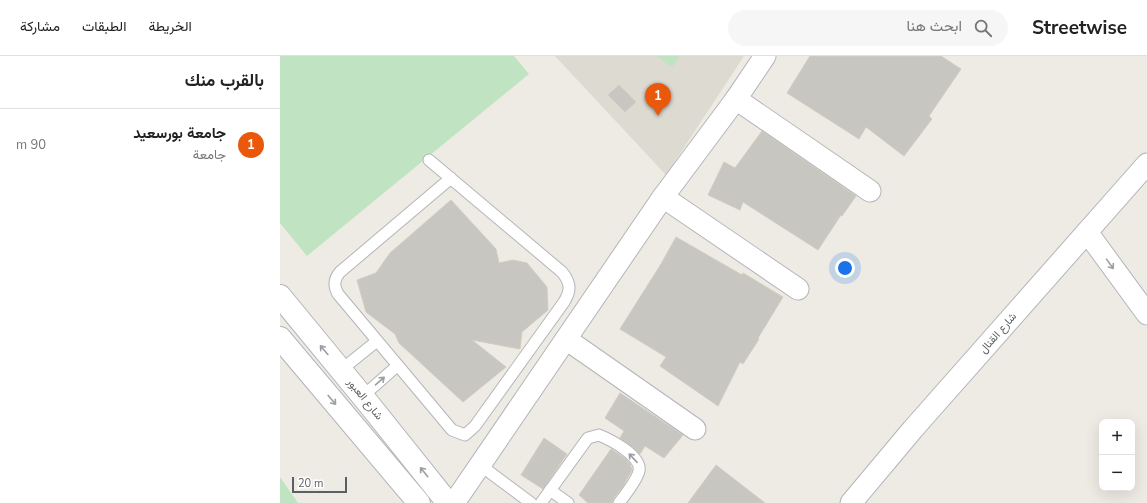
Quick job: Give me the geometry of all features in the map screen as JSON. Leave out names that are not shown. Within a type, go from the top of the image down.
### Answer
[{"type":"street","points":[[454,503],[663,198],[736,99],[765,56]]},
{"type":"street","points":[[736,99],[870,190]]},
{"type":"street","name":"شارع القنال","points":[[851,503],[919,423],[1147,164]]},
{"type":"street","points":[[663,198],[798,288]]},
{"type":"street","points":[[1086,232],[1147,314]]},
{"type":"street","name":"شارع العبور","points":[[280,296],[363,396],[448,503]]},
{"type":"street","points":[[304,325],[281,340],[419,503]]},
{"type":"street","points":[[566,339],[695,429]]},
{"type":"lane","points":[[429,160],[451,178],[562,272],[567,278],[570,286],[568,294],[475,426],[465,435],[452,430],[397,366],[338,294],[334,282],[336,277],[451,178]]},
{"type":"lane","points":[[341,370],[377,341]]},
{"type":"lane","points":[[363,396],[397,366]]},
{"type":"lane","points":[[541,503],[584,442],[588,438],[599,435],[605,437],[632,455],[638,463],[638,473],[619,503]]},
{"type":"lane","points":[[480,465],[531,503]]},
{"type":"lane","points":[[550,490],[568,503]]},
{"type":"shaded area","points":[[555,56],[744,56],[666,175]]},
{"type":"green space","points":[[280,56],[514,56],[529,74],[307,256],[280,223]]},
{"type":"green space","points":[[656,56],[680,56],[672,67]]},
{"type":"green space","points":[[280,477],[298,503],[280,503]]},
{"type":"building","points":[[810,56],[941,56],[961,69],[929,116],[932,119],[904,156],[866,127],[859,139],[787,93]]},
{"type":"building","points":[[619,85],[636,102],[625,112],[608,95]]},
{"type":"building","points":[[762,131],[856,196],[842,216],[841,215],[818,250],[743,202],[740,210],[708,195],[724,162],[735,168]]},
{"type":"building","points":[[451,200],[496,249],[499,263],[513,260],[527,263],[547,287],[548,310],[522,332],[520,349],[472,340],[506,367],[463,402],[399,343],[395,334],[366,312],[357,280],[376,273],[390,253]]},
{"type":"building","points":[[676,237],[742,275],[743,273],[783,297],[743,364],[740,362],[718,406],[660,366],[666,357],[620,329],[661,264]]},
{"type":"building","points":[[620,393],[683,435],[664,458],[645,446],[640,454],[620,438],[624,431],[605,418]]},
{"type":"building","points":[[544,438],[567,454],[543,489],[521,475]]},
{"type":"building","points":[[611,449],[626,459],[632,470],[623,486],[613,499],[612,503],[588,503],[579,495]]},
{"type":"building","points":[[716,465],[765,503],[688,503]]},
{"type":"place","name":"جامعة بورسعيد","points":[[658,116]]}]
